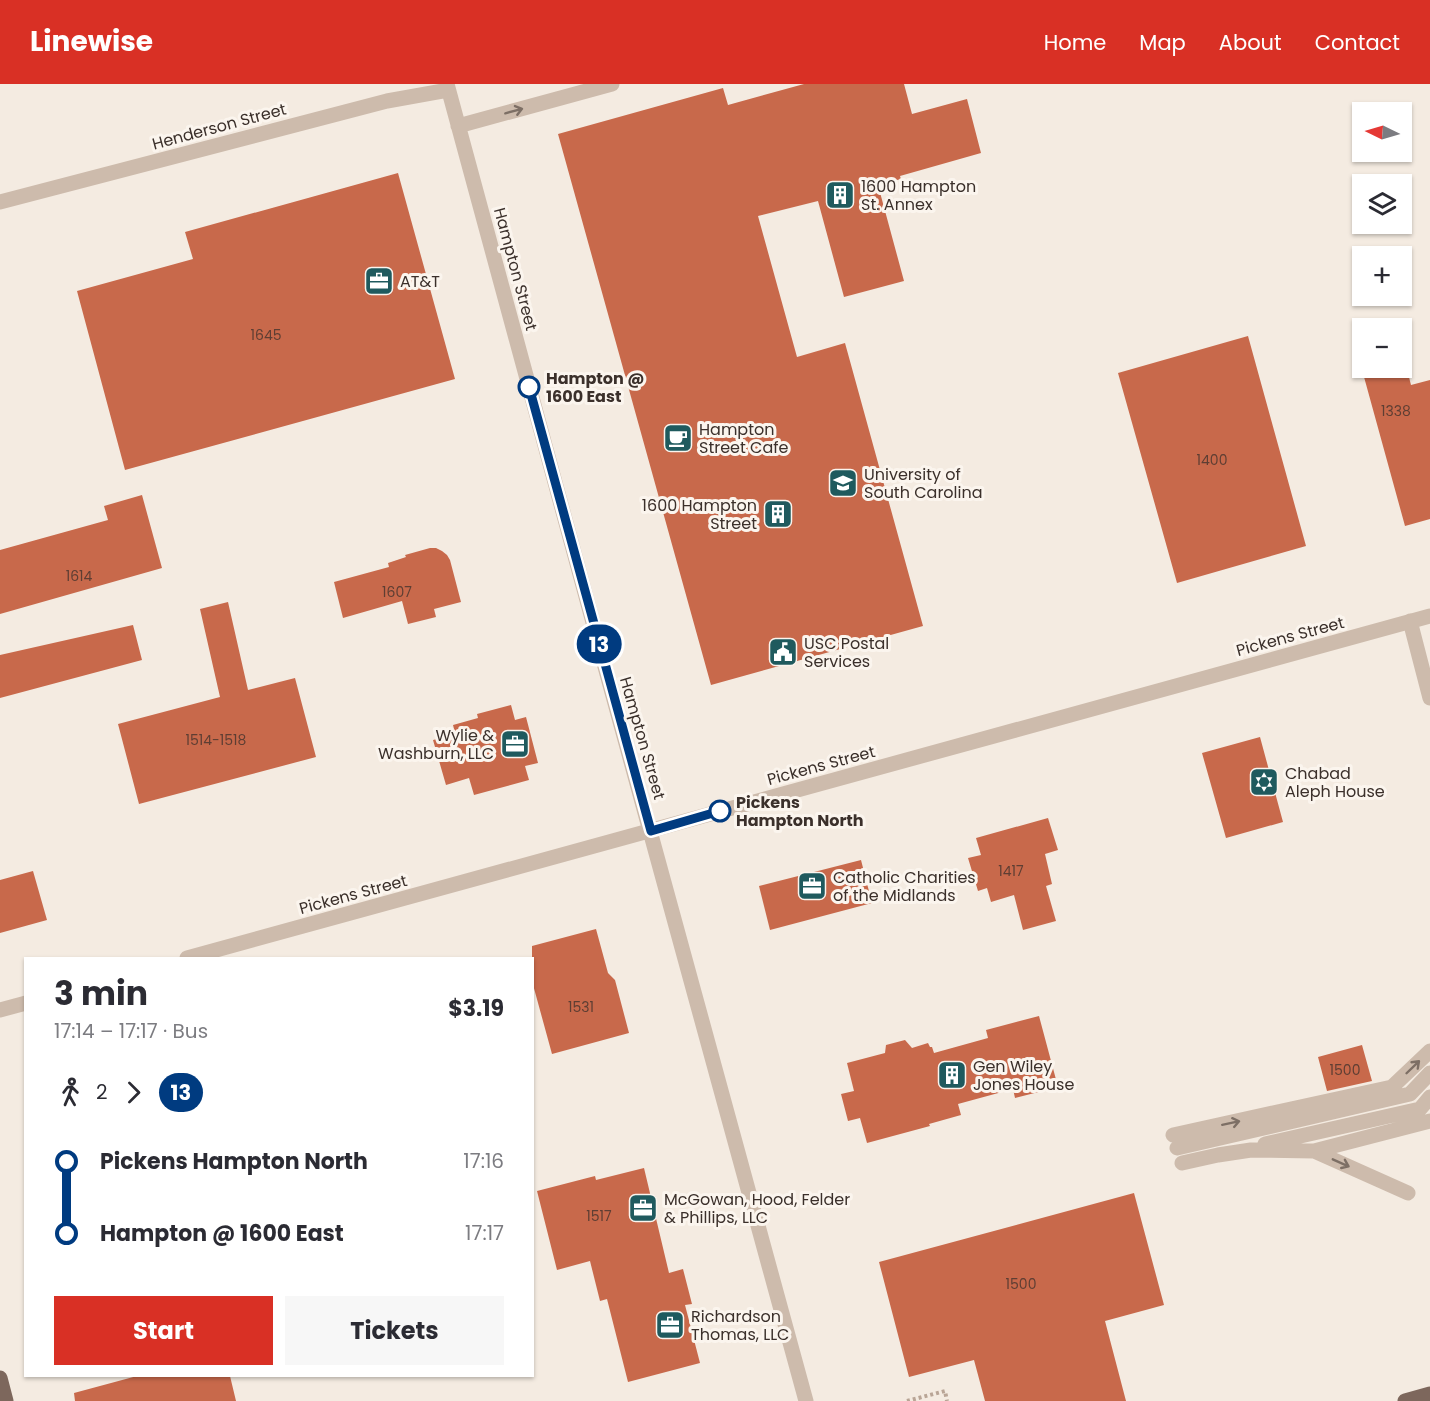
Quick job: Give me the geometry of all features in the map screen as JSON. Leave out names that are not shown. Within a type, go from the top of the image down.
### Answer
[{"type":"main road","points":[[0,1378],[6,1401]]},
{"type":"main road","points":[[1405,1401],[1430,1394]]},
{"type":"street","points":[[458,126],[612,84]]},
{"type":"street","name":"Hampton Street","points":[[447,87],[807,1401]]},
{"type":"street","name":"Henderson Street","points":[[0,202],[447,87]]},
{"type":"street","name":"Pickens Street","points":[[191,957],[1430,616]]},
{"type":"street","points":[[1410,621],[1430,698]]},
{"type":"street","points":[[0,1010],[24,1004]]},
{"type":"street","points":[[1178,1149],[1392,1087],[1430,1051]]},
{"type":"street","points":[[1178,1149],[1410,1094],[1430,1073]]},
{"type":"street","points":[[1218,1155],[1420,1109],[1430,1097]]},
{"type":"street","points":[[1178,1149],[1218,1155],[1251,1150],[1314,1151],[1430,1120]]},
{"type":"street","points":[[1314,1151],[1408,1193]]},
{"type":"path","points":[[908,1401],[945,1391],[947,1401]]},
{"type":"building","points":[[804,84],[904,84],[912,114],[967,99],[981,153],[900,176],[901,179],[878,185],[904,281],[844,297],[818,201],[758,216],[797,357],[845,343],[923,626],[711,685],[558,134],[723,88],[728,105]]},
{"type":"building","points":[[398,173],[455,379],[125,470],[77,291],[193,259],[185,232]]},
{"type":"building","points":[[1248,336],[1306,546],[1177,583],[1118,373]]},
{"type":"building","points":[[1364,378],[1409,378],[1411,385],[1430,380],[1430,519],[1405,526]]},
{"type":"building","points":[[142,495],[162,568],[0,614],[0,550],[108,520],[104,506]]},
{"type":"building","points":[[430,548],[442,551],[450,560],[461,602],[434,609],[436,617],[408,624],[402,601],[343,618],[334,582],[389,567],[388,563],[406,557],[405,555]]},
{"type":"building","points":[[228,602],[248,690],[295,678],[316,757],[139,804],[118,724],[220,697],[200,609]]},
{"type":"building","points":[[133,625],[142,660],[0,698],[0,655]]},
{"type":"building","points":[[511,705],[515,720],[526,717],[538,763],[525,766],[529,780],[474,795],[469,778],[446,785],[433,740],[445,737],[444,732],[454,729],[453,725],[478,718],[477,714]]},
{"type":"building","points":[[1260,737],[1283,822],[1226,838],[1202,753]]},
{"type":"building","points":[[1048,818],[1058,850],[1045,854],[1052,884],[1046,886],[1056,921],[1023,930],[1014,895],[991,902],[987,888],[978,891],[968,858],[981,855],[976,838]]},
{"type":"building","points":[[861,860],[872,903],[770,930],[759,886]]},
{"type":"building","points":[[33,871],[47,920],[0,933],[0,880]]},
{"type":"building","points":[[596,929],[608,973],[615,980],[629,1033],[552,1054],[534,988],[532,946]]},
{"type":"building","name":"Gen Wiley Jones House","points":[[1039,1016],[1058,1087],[1015,1098],[1013,1089],[958,1104],[961,1115],[867,1143],[860,1118],[848,1121],[841,1094],[854,1091],[847,1063],[885,1053],[886,1045],[905,1040],[912,1048],[928,1043],[934,1053],[988,1038],[986,1030]]},
{"type":"building","points":[[1362,1045],[1372,1081],[1327,1091],[1318,1057]]},
{"type":"building","points":[[644,1168],[669,1273],[683,1269],[692,1304],[685,1305],[700,1363],[628,1382],[607,1299],[600,1301],[590,1261],[557,1270],[537,1191],[595,1176],[596,1180]]},
{"type":"building","points":[[1134,1193],[1164,1305],[1105,1321],[1126,1401],[985,1401],[974,1360],[909,1377],[879,1262]]},
{"type":"building","points":[[133,1377],[230,1377],[236,1401],[75,1401],[74,1393]]},
{"type":"bus line","name":"13","points":[[529,387],[651,831],[720,811]]},
{"type":"place","name":"1600 Hampton St. Annex","points":[[840,195]]},
{"type":"place","name":"AT&T","points":[[379,281]]},
{"type":"place","name":"Hampton @ 1600 East","points":[[529,387]]},
{"type":"place","name":"Hampton Street Cafe","points":[[678,438]]},
{"type":"place","name":"University of South Carolina","points":[[843,483]]},
{"type":"place","name":"1600 Hampton Street","points":[[778,514]]},
{"type":"place","name":"USC Postal Services","points":[[783,652]]},
{"type":"place","name":"Wylie & Washburn, LLC","points":[[515,744]]},
{"type":"place","name":"Chabad Aleph House","points":[[1264,782]]},
{"type":"place","name":"Pickens Hampton North","points":[[720,811]]},
{"type":"place","name":"Catholic Charities of the Midlands","points":[[812,886]]},
{"type":"place","name":"Gen Wiley Jones House","points":[[952,1075]]},
{"type":"place","name":"McGowan, Hood, Felder & Phillips, LLC","points":[[643,1208]]},
{"type":"place","name":"Richardson Thomas, LLC","points":[[670,1325]]}]
